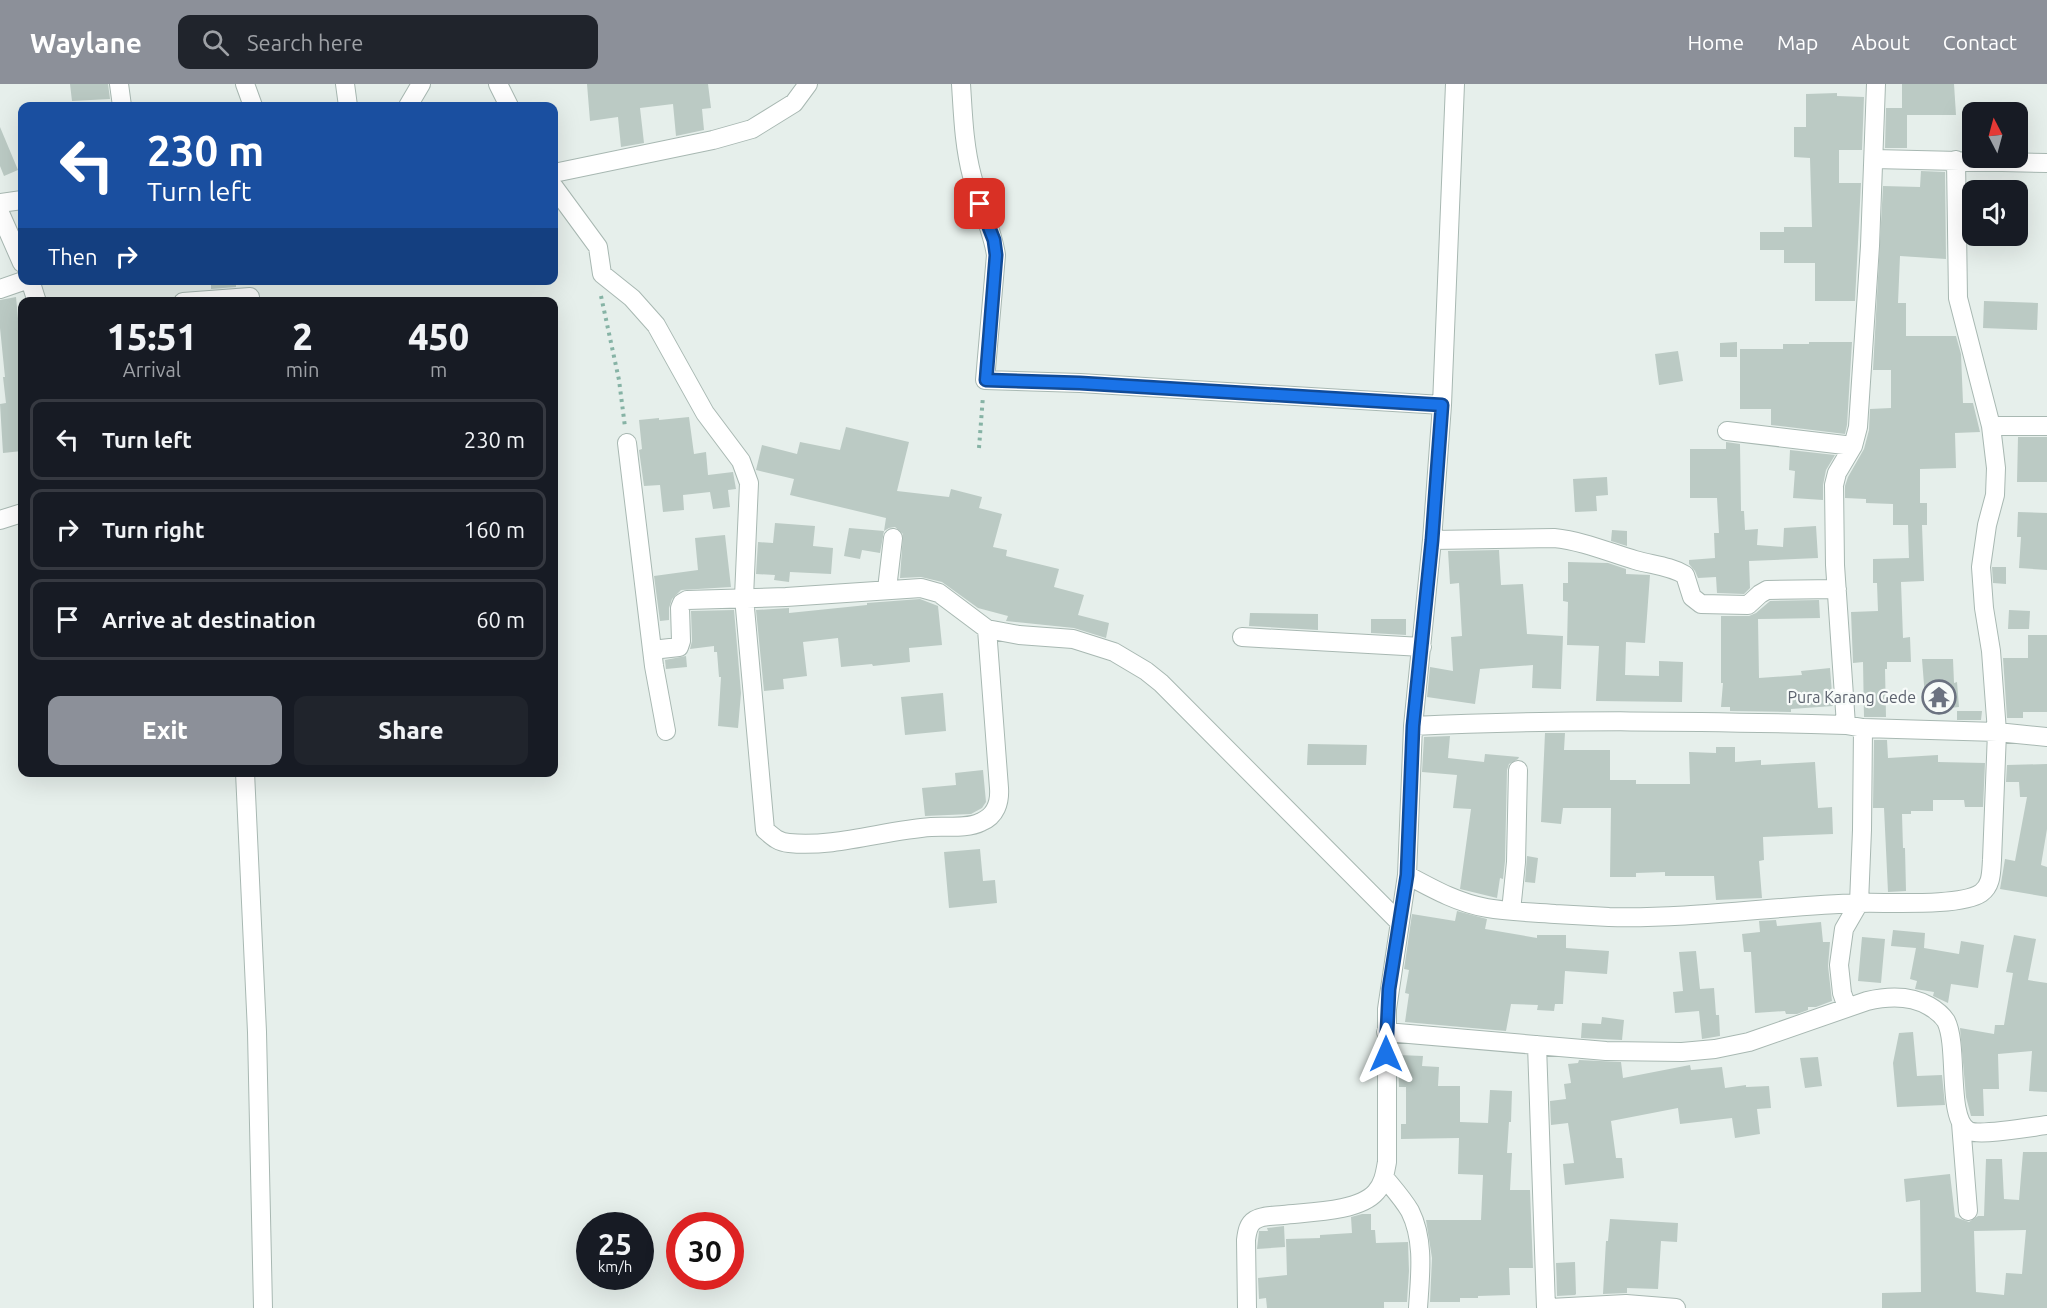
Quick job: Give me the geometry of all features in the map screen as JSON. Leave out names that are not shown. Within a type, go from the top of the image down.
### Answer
[{"type":"street","points":[[119,84],[121,102]]},
{"type":"street","points":[[244,84],[251,102]]},
{"type":"street","points":[[345,84],[347,102]]},
{"type":"street","points":[[410,102],[421,84]]},
{"type":"street","points":[[498,84],[507,102]]},
{"type":"street","points":[[558,172],[713,140],[752,129],[794,103],[808,84]]},
{"type":"street","points":[[961,84],[967,154],[975,186],[994,240],[996,255],[986,380],[1080,383],[1442,405]]},
{"type":"street","points":[[1247,1308],[1246,1240],[1252,1223],[1263,1217],[1334,1209],[1363,1202],[1378,1190],[1384,1177],[1388,1143],[1386,1032],[1389,989],[1407,878],[1413,726],[1432,540],[1442,405],[1455,84]]},
{"type":"street","points":[[1847,1007],[1842,993],[1839,965],[1844,929],[1859,903],[1862,830],[1855,727],[1837,589],[1834,485],[1837,473],[1853,446],[1858,426],[1874,159],[1876,84]]},
{"type":"street","points":[[1874,159],[2047,163]]},
{"type":"street","points":[[1407,878],[1474,906],[1510,911],[1611,917],[1956,900],[1978,895],[1987,887],[1990,878],[1997,732],[1991,651],[1984,608],[1981,567],[1996,468],[1990,426],[1958,298],[1956,160]]},
{"type":"street","points":[[558,192],[598,247],[602,270],[656,325],[705,413],[741,461],[749,483],[744,597],[765,830],[776,840],[789,843],[812,843],[930,827],[973,825],[984,821],[993,813],[999,801],[999,788],[987,629]]},
{"type":"street","points":[[0,203],[18,201]]},
{"type":"street","points":[[0,213],[18,254]]},
{"type":"street","points":[[0,289],[18,283]]},
{"type":"street","points":[[1990,426],[2047,426]]},
{"type":"street","points":[[1727,431],[1853,446]]},
{"type":"street","points":[[627,443],[652,650],[666,732]]},
{"type":"street","points":[[0,520],[18,514]]},
{"type":"street","points":[[887,589],[893,538]]},
{"type":"street","points":[[1432,540],[1554,538],[1572,540],[1637,561],[1678,571],[1685,575],[1692,597],[1701,604],[1748,605],[1767,590],[1837,589]]},
{"type":"street","points":[[652,650],[679,647],[680,608],[683,602],[921,588],[939,592],[987,629],[1019,635],[1073,639],[1114,652],[1161,683],[1401,916]]},
{"type":"street","points":[[1242,637],[1422,647]]},
{"type":"street","points":[[1413,726],[1516,721],[1689,721],[1997,732],[2047,737]]},
{"type":"street","points":[[1510,911],[1516,861],[1518,770]]},
{"type":"street","points":[[245,777],[257,1032],[263,1308]]},
{"type":"street","points":[[1386,1032],[1641,1053],[1715,1048],[1749,1042],[1875,999],[1899,997],[1914,999],[1940,1013],[1946,1020],[1953,1054],[1956,1114],[1961,1123],[1971,1132],[1982,1133],[2047,1125]]},
{"type":"street","points":[[1537,1045],[1548,1308],[1626,1304],[1676,1308]]},
{"type":"street","points":[[1961,1123],[1968,1211]]},
{"type":"street","points":[[1384,1177],[1409,1210],[1416,1226],[1421,1265],[1418,1308]]},
{"type":"path","points":[[602,270],[600,291],[602,309],[619,380],[627,443]]},
{"type":"path","points":[[979,448],[981,410],[986,380]]},
{"type":"building","points":[[70,84],[108,84],[110,99],[72,101]]},
{"type":"building","points":[[587,84],[708,84],[711,108],[702,109],[704,130],[676,136],[673,104],[640,108],[644,143],[621,147],[618,117],[590,121]]},
{"type":"building","points":[[1902,84],[1954,84],[1956,115],[1907,115],[1907,148],[1885,148],[1886,108],[1902,108]]},
{"type":"building","points":[[1837,93],[1837,96],[1864,97],[1862,150],[1839,150],[1839,183],[1861,183],[1855,301],[1815,301],[1815,263],[1784,263],[1784,250],[1760,250],[1760,232],[1784,232],[1784,227],[1812,227],[1810,158],[1794,157],[1794,127],[1806,127],[1806,94]]},
{"type":"building","points":[[0,127],[18,170],[4,176],[0,166]]},
{"type":"building","points":[[1921,171],[1945,172],[1946,259],[1900,256],[1898,303],[1906,303],[1906,336],[1956,336],[1961,354],[1963,403],[1973,403],[1980,432],[1955,433],[1956,468],[1920,469],[1920,503],[1927,503],[1927,525],[1922,525],[1924,581],[1901,582],[1903,638],[1910,637],[1911,662],[1887,662],[1887,669],[1885,669],[1886,717],[1864,717],[1863,662],[1853,663],[1851,612],[1878,611],[1877,583],[1873,583],[1873,559],[1909,558],[1908,525],[1893,525],[1893,504],[1866,503],[1866,499],[1845,498],[1845,486],[1864,449],[1869,430],[1870,409],[1891,408],[1891,370],[1873,370],[1883,186],[1920,187]]},
{"type":"building","points":[[211,285],[236,285],[236,287],[211,289]]},
{"type":"building","points":[[16,297],[18,318],[18,451],[3,453],[0,404],[6,403],[0,300]]},
{"type":"building","points":[[1984,301],[2038,303],[2037,330],[1983,328]]},
{"type":"building","points":[[1737,342],[1737,357],[1720,357],[1720,343]]},
{"type":"building","points":[[1809,342],[1852,342],[1845,434],[1771,425],[1771,409],[1740,409],[1740,349],[1783,349],[1783,344],[1809,344]]},
{"type":"building","points":[[1678,351],[1683,381],[1659,385],[1655,354]]},
{"type":"building","points":[[689,417],[694,454],[706,452],[708,475],[733,472],[736,489],[728,490],[730,507],[713,509],[710,492],[683,495],[684,510],[663,512],[660,485],[644,486],[639,450],[642,449],[639,420]]},
{"type":"building","points":[[846,427],[909,442],[897,491],[949,497],[951,489],[982,497],[979,508],[1002,514],[993,547],[1007,550],[1006,556],[1059,569],[1054,587],[1084,595],[1078,615],[1109,623],[1106,638],[1074,628],[1006,621],[1008,616],[978,608],[942,582],[921,577],[900,578],[903,534],[895,527],[884,531],[886,518],[790,495],[794,479],[756,470],[762,445],[797,454],[800,442],[840,450]]},
{"type":"building","points":[[2018,437],[2047,437],[2047,482],[2017,482]]},
{"type":"building","points":[[1726,442],[1740,444],[1741,511],[1744,511],[1745,530],[1758,529],[1757,545],[1783,547],[1784,528],[1816,526],[1818,558],[1749,561],[1750,588],[1744,594],[1717,593],[1716,577],[1698,578],[1689,564],[1689,560],[1715,558],[1714,533],[1719,533],[1717,498],[1690,498],[1690,449],[1726,449]]},
{"type":"building","points":[[1790,450],[1835,455],[1826,470],[1823,500],[1793,498],[1795,471],[1789,470]]},
{"type":"building","points":[[1607,477],[1608,495],[1596,496],[1597,511],[1575,512],[1573,479]]},
{"type":"building","points":[[2018,512],[2047,513],[2047,570],[2019,568],[2021,537],[2017,537]]},
{"type":"building","points":[[775,523],[815,526],[813,546],[833,548],[831,574],[790,572],[789,582],[774,580],[775,575],[756,574],[758,542],[773,543]]},
{"type":"building","points":[[849,528],[884,531],[880,553],[862,550],[860,559],[844,556]]},
{"type":"building","points":[[1612,530],[1627,531],[1627,546],[1611,541]]},
{"type":"building","points":[[725,535],[731,587],[681,590],[672,599],[669,620],[660,621],[654,576],[698,570],[695,538]]},
{"type":"building","points":[[1499,550],[1501,585],[1523,584],[1527,634],[1563,636],[1561,689],[1532,688],[1533,665],[1480,669],[1475,704],[1427,697],[1430,667],[1453,671],[1451,637],[1462,636],[1459,583],[1450,584],[1448,551]]},
{"type":"building","points":[[1568,562],[1608,563],[1626,569],[1626,574],[1650,575],[1645,643],[1626,642],[1625,675],[1659,676],[1659,661],[1683,662],[1682,702],[1596,701],[1599,646],[1567,645],[1568,602],[1563,601],[1563,583],[1568,583]]},
{"type":"building","points":[[1992,567],[2006,567],[2006,584],[1993,583]]},
{"type":"building","points":[[920,599],[938,606],[942,645],[909,648],[910,662],[841,667],[838,638],[803,642],[807,676],[783,679],[784,689],[764,691],[756,610],[789,608],[789,613]]},
{"type":"building","points":[[1819,600],[1820,618],[1758,619],[1759,678],[1802,675],[1801,671],[1830,668],[1833,706],[1791,709],[1791,712],[1730,711],[1730,707],[1721,707],[1723,683],[1721,683],[1721,616],[1749,616],[1770,601]]},
{"type":"building","points":[[734,610],[741,693],[738,728],[718,726],[721,677],[719,677],[717,652],[714,652],[714,646],[690,649],[691,611]]},
{"type":"building","points":[[2009,610],[2030,611],[2029,629],[2008,629]]},
{"type":"building","points":[[1250,613],[1318,614],[1318,630],[1249,626]]},
{"type":"building","points":[[1371,619],[1406,619],[1406,635],[1371,633]]},
{"type":"building","points":[[2028,635],[2047,635],[2047,712],[2023,712],[2023,718],[2007,718],[2003,658],[2028,658]]},
{"type":"building","points":[[686,656],[687,667],[666,669],[665,660]]},
{"type":"building","points":[[1922,659],[1953,659],[1954,683],[1957,682],[1959,707],[1926,710]]},
{"type":"building","points":[[943,693],[946,731],[905,735],[901,697]]},
{"type":"building","points":[[1957,711],[1982,711],[1981,720],[1957,720]]},
{"type":"building","points":[[1545,733],[1565,733],[1564,750],[1610,750],[1610,780],[1636,780],[1636,784],[1690,784],[1689,752],[1716,753],[1716,747],[1735,747],[1735,762],[1761,760],[1761,765],[1815,762],[1818,808],[1832,807],[1833,834],[1763,837],[1764,860],[1759,861],[1762,898],[1716,900],[1714,876],[1665,876],[1665,872],[1636,873],[1636,877],[1610,877],[1611,808],[1563,808],[1561,824],[1541,822]]},
{"type":"building","points":[[1450,736],[1448,758],[1484,762],[1485,754],[1519,757],[1509,764],[1507,770],[1505,861],[1503,879],[1500,878],[1497,898],[1460,889],[1471,809],[1453,808],[1457,775],[1422,772],[1424,737]]},
{"type":"building","points":[[1874,740],[1887,740],[1888,758],[1938,755],[1938,762],[1985,763],[1983,807],[1965,807],[1964,800],[1933,800],[1933,811],[1911,811],[1911,814],[1902,814],[1906,891],[1888,892],[1884,808],[1873,808]]},
{"type":"building","points":[[1308,744],[1367,745],[1366,765],[1307,765]]},
{"type":"building","points":[[2047,764],[2047,829],[2041,865],[2047,867],[2047,897],[2000,889],[2005,859],[2015,861],[2027,797],[2020,797],[2019,782],[2006,782],[2007,765]]},
{"type":"building","points":[[983,770],[986,802],[982,808],[971,814],[925,816],[922,788],[956,785],[955,773]]},
{"type":"building","points":[[980,849],[983,881],[995,880],[997,903],[949,908],[944,852]]},
{"type":"building","points":[[1527,856],[1538,858],[1535,883],[1525,882]]},
{"type":"building","points":[[1457,911],[1487,919],[1485,929],[1537,938],[1537,935],[1566,935],[1566,948],[1609,951],[1607,974],[1565,971],[1563,1004],[1555,1004],[1554,1011],[1537,1010],[1538,1005],[1511,1004],[1506,1031],[1405,1022],[1409,994],[1405,993],[1409,970],[1404,969],[1412,914],[1455,921]]},
{"type":"building","points":[[1776,920],[1777,926],[1821,922],[1823,942],[1830,942],[1828,966],[1832,1001],[1816,1007],[1808,1007],[1808,1010],[1797,1014],[1786,1014],[1785,1011],[1755,1013],[1751,952],[1744,952],[1742,934],[1760,932],[1759,921]]},
{"type":"building","points":[[1893,930],[1925,933],[1924,948],[1959,954],[1961,941],[1984,945],[1978,988],[1951,984],[1948,1003],[1933,996],[1934,992],[1915,989],[1917,981],[1910,979],[1916,948],[1891,946]]},
{"type":"building","points":[[2014,935],[2036,939],[2028,980],[2047,983],[2047,1092],[2029,1091],[2032,1051],[1998,1054],[1999,1089],[1983,1089],[1984,1116],[1971,1116],[1966,1097],[1960,1028],[1994,1034],[1995,1025],[2004,1025],[2013,973],[2006,972]]},
{"type":"building","points":[[1862,937],[1885,939],[1881,983],[1858,981]]},
{"type":"building","points":[[1696,951],[1700,989],[1714,988],[1720,1036],[1702,1039],[1699,1011],[1675,1013],[1673,992],[1683,991],[1679,952]]},
{"type":"building","points":[[1602,1017],[1624,1020],[1622,1040],[1581,1038],[1582,1023],[1601,1024]]},
{"type":"building","points":[[1913,1032],[1917,1076],[1942,1075],[1945,1105],[1897,1107],[1893,1063],[1899,1033]]},
{"type":"building","points":[[1398,1055],[1423,1056],[1422,1066],[1439,1067],[1438,1086],[1460,1086],[1460,1122],[1488,1123],[1490,1090],[1512,1091],[1507,1153],[1512,1153],[1510,1190],[1530,1190],[1533,1268],[1509,1268],[1510,1295],[1460,1298],[1460,1302],[1430,1302],[1432,1258],[1426,1220],[1481,1220],[1483,1175],[1458,1174],[1459,1138],[1401,1139],[1401,1124],[1406,1124],[1406,1087],[1399,1087]]},
{"type":"building","points":[[1818,1057],[1822,1086],[1805,1088],[1800,1058]]},
{"type":"building","points":[[1579,1060],[1621,1062],[1623,1078],[1690,1065],[1691,1070],[1722,1067],[1725,1088],[1746,1085],[1746,1087],[1769,1086],[1771,1108],[1757,1109],[1760,1134],[1735,1138],[1732,1118],[1680,1124],[1678,1108],[1611,1121],[1616,1158],[1622,1158],[1624,1178],[1565,1185],[1563,1164],[1574,1163],[1568,1123],[1551,1125],[1550,1101],[1566,1099],[1564,1084],[1571,1083],[1568,1064],[1578,1063]]},
{"type":"building","points":[[2023,1152],[2047,1152],[2047,1308],[1882,1308],[1882,1293],[1921,1292],[1920,1200],[1906,1202],[1904,1179],[1950,1174],[1955,1217],[1969,1222],[1978,1216],[1984,1216],[1986,1159],[2002,1159],[2004,1199],[2019,1200]],"holes":[[[2026,1230],[2022,1274],[2006,1273],[2004,1295],[1976,1292],[1974,1231]]]},
{"type":"building","points":[[1371,1214],[1371,1230],[1375,1230],[1376,1243],[1408,1242],[1407,1302],[1384,1302],[1384,1308],[1267,1308],[1266,1298],[1259,1299],[1258,1278],[1287,1275],[1286,1239],[1320,1238],[1320,1235],[1352,1233],[1351,1217]]},
{"type":"building","points":[[1610,1219],[1678,1223],[1677,1242],[1661,1241],[1658,1289],[1627,1288],[1627,1293],[1603,1294],[1606,1241],[1608,1241]]},
{"type":"building","points":[[1284,1226],[1285,1247],[1257,1249],[1259,1231]]},
{"type":"building","points":[[1575,1262],[1576,1294],[1557,1296],[1556,1263]]},
{"type":"place","name":"Pura Karang Gede","points":[[1939,697]]},
{"type":"route","points":[[980,204],[994,240],[996,255],[986,380],[1080,383],[1442,405],[1432,540],[1413,726],[1407,875],[1389,989],[1386,1054]]}]
